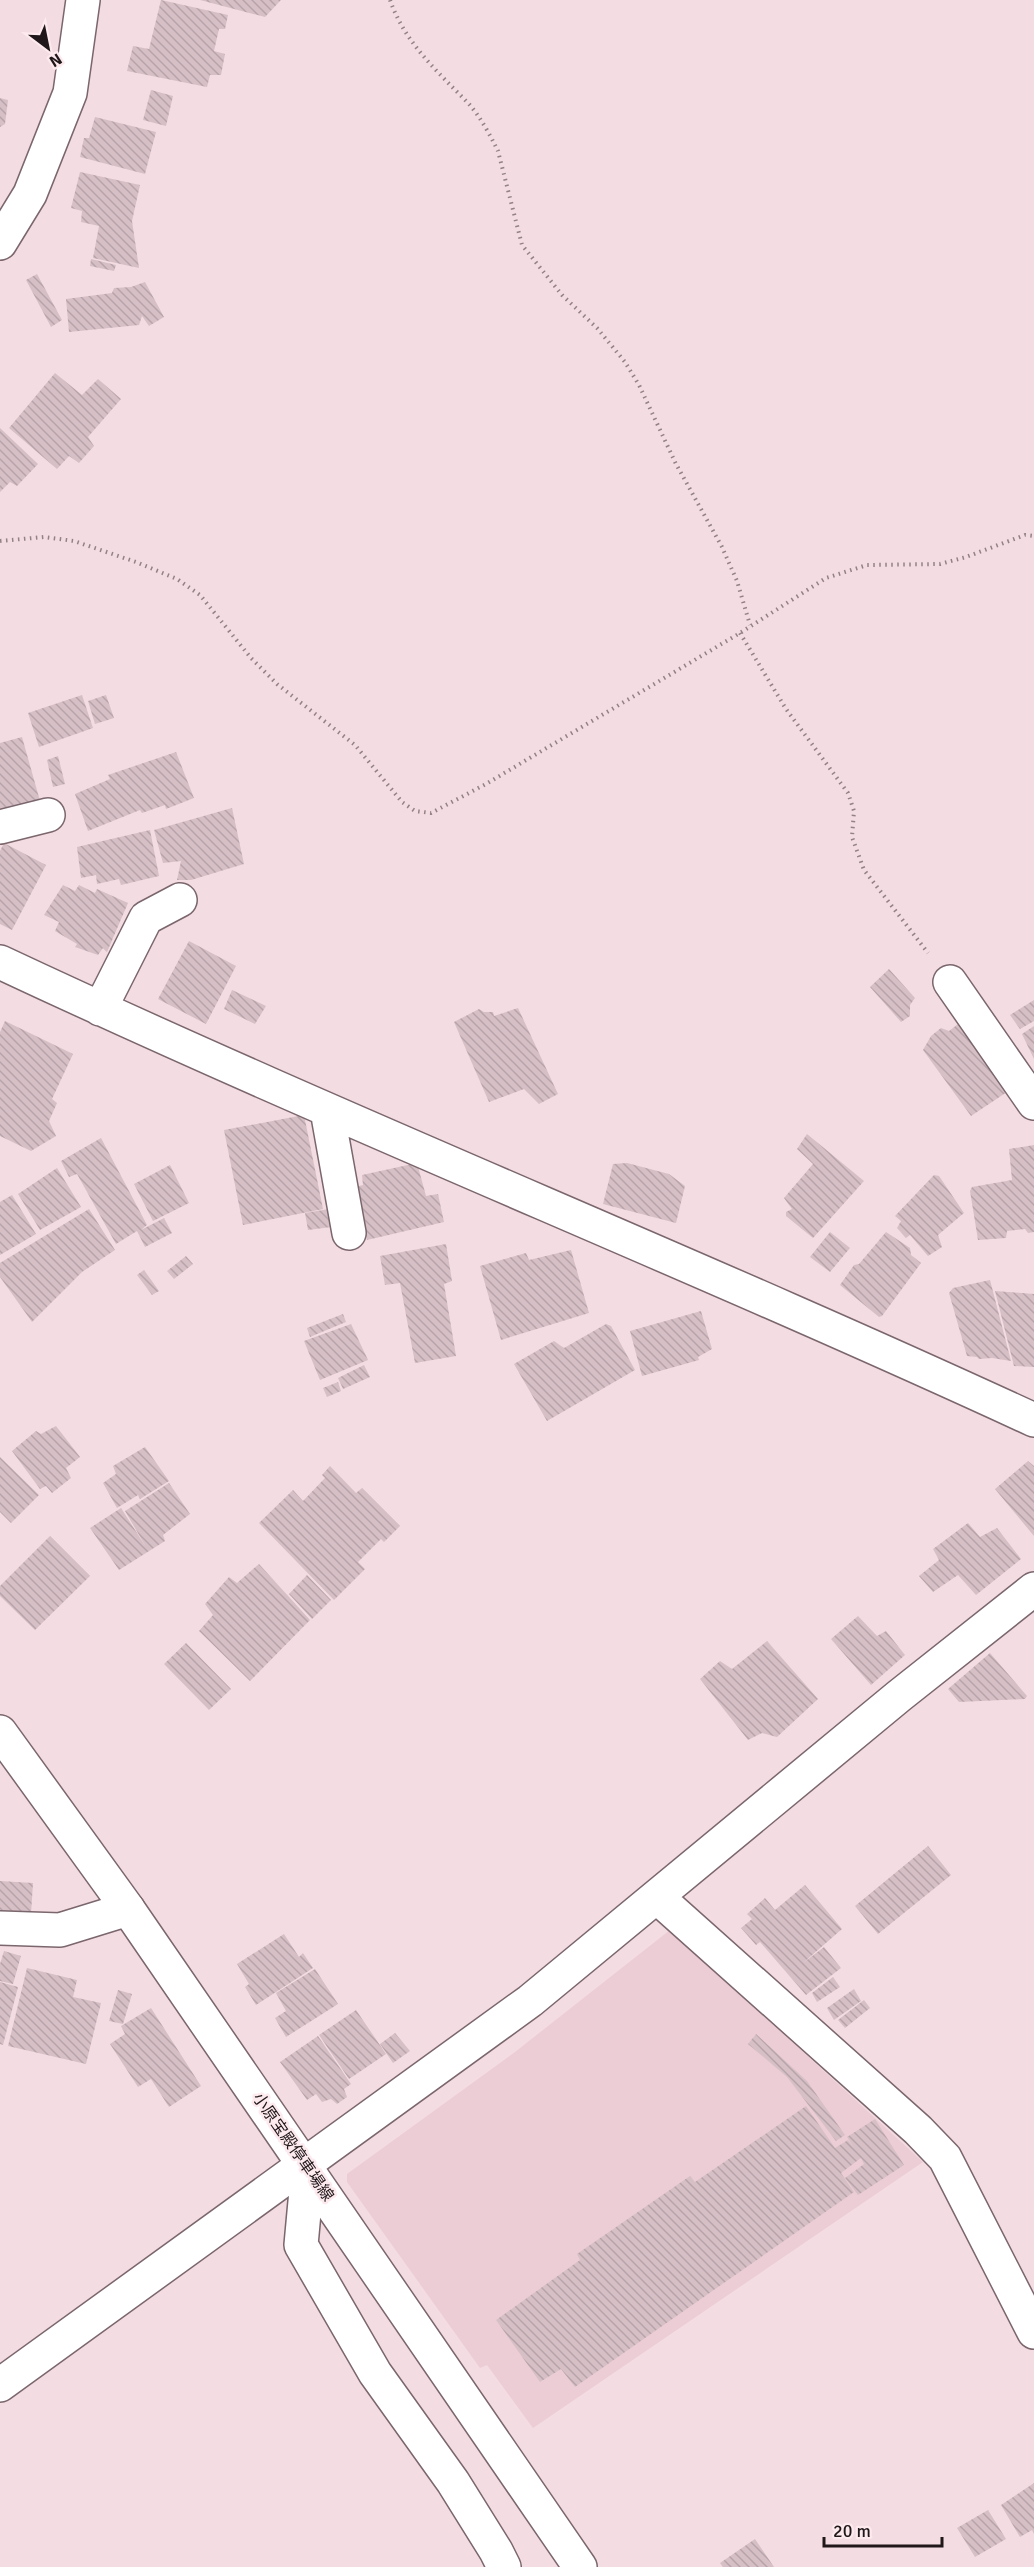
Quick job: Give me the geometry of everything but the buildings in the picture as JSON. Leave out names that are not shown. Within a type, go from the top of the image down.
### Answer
[{"type":"street","points":[[0,243],[30,194],[70,93],[83,0]]},
{"type":"street","points":[[0,827],[48,815]]},
{"type":"street","points":[[100,1009],[146,918],[180,900]]},
{"type":"street","points":[[0,962],[327,1110],[794,1311],[1034,1419]]},
{"type":"street","points":[[950,982],[1034,1102]]},
{"type":"street","points":[[327,1110],[348,1233]]},
{"type":"street","points":[[0,2385],[307,2167],[530,2001],[899,1696],[1034,1588]]},
{"type":"street","name":"小原宝殿停車場線","points":[[0,1732],[128,1909],[580,2567]]},
{"type":"street","points":[[657,1897],[918,2130],[945,2158],[1034,2332]]},
{"type":"street","points":[[0,1928],[60,1930],[128,1909]]},
{"type":"street","points":[[307,2167],[301,2245],[375,2373],[453,2482],[504,2567]]},
{"type":"path","points":[[390,0],[404,32],[436,72],[469,105],[493,141],[498,151],[522,245],[562,295],[611,343],[635,377],[664,440],[722,547],[737,581],[750,625]]},
{"type":"path","points":[[0,541],[44,537],[74,541],[177,579],[200,595],[251,658],[277,684],[355,746],[402,802],[415,811],[431,813],[486,784],[740,633],[825,578],[867,565],[940,564],[966,557],[1024,535],[1034,536]]},
{"type":"path","points":[[740,633],[786,709],[848,793],[854,811],[852,837],[864,870],[950,982]]},
{"type":"shaded area","points":[[670,1930],[923,2162],[533,2428],[487,2365],[480,2368],[347,2182],[347,2174],[515,2052]]}]
